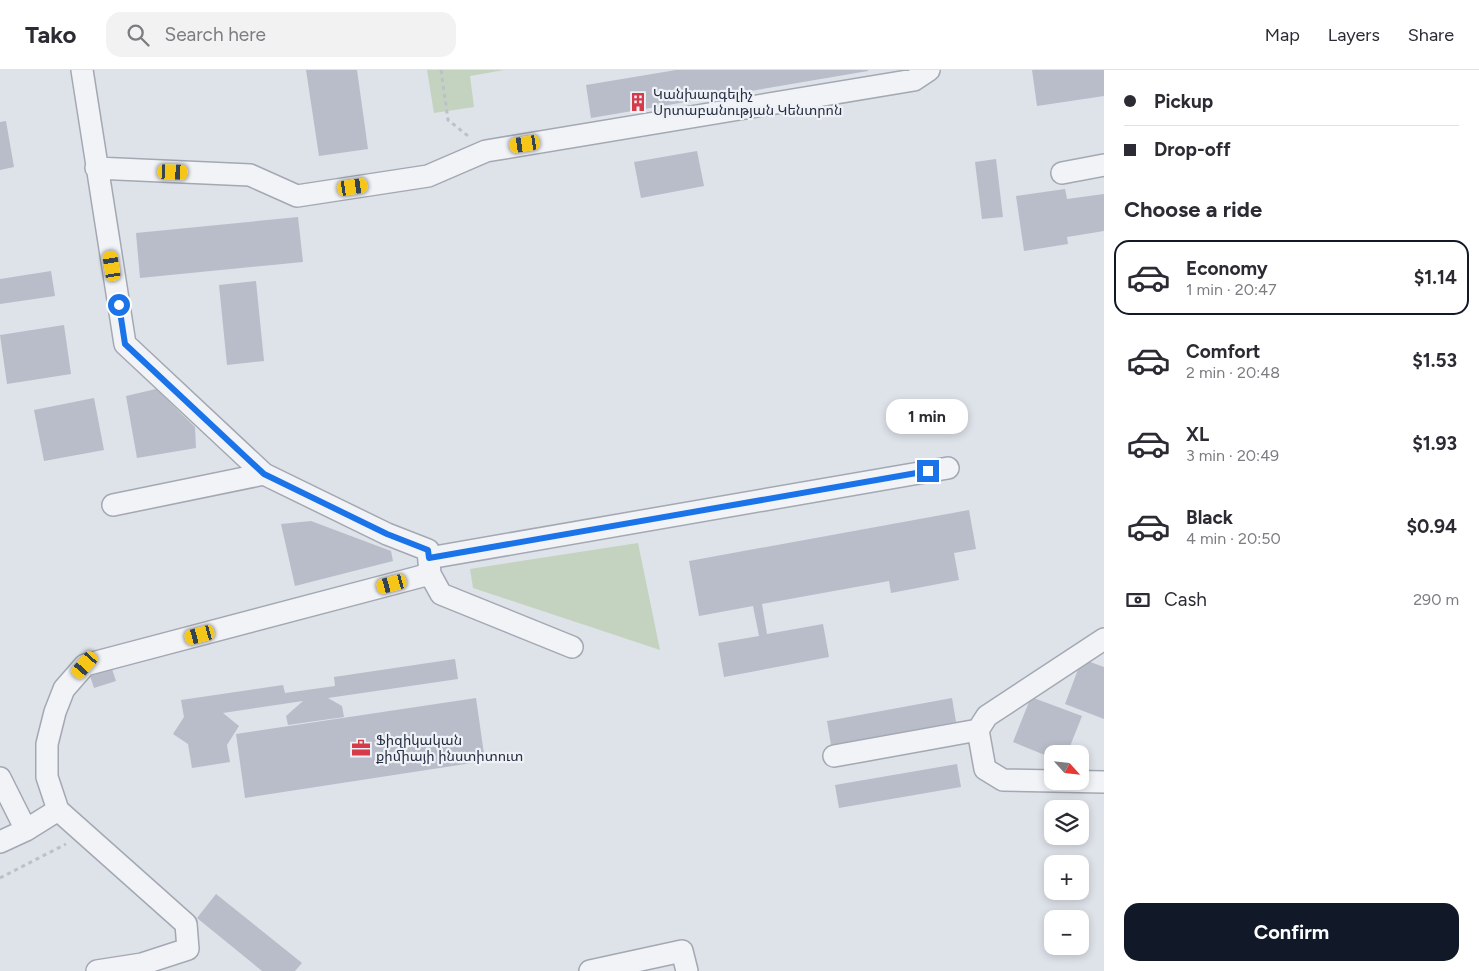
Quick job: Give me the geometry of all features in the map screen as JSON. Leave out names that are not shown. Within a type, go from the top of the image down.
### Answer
[{"type":"street","points":[[82,70],[125,344],[264,474],[387,534],[428,550],[429,566],[441,594],[572,648]]},
{"type":"street","points":[[96,168],[250,175],[298,196],[428,176],[486,151],[914,80],[929,70]]},
{"type":"street","points":[[1062,173],[1104,165]]},
{"type":"street","points":[[97,971],[143,968],[188,948],[186,924],[58,810],[47,777],[47,744],[54,712],[64,689],[85,665],[429,566],[948,468]]},
{"type":"street","points":[[113,506],[264,474]]},
{"type":"street","points":[[1104,639],[987,716],[978,730],[985,770],[1003,780],[1104,782]]},
{"type":"street","points":[[834,756],[978,730]]},
{"type":"street","points":[[0,778],[26,830]]},
{"type":"street","points":[[0,842],[26,830],[58,810]]},
{"type":"street","points":[[590,971],[682,951],[687,971]]},
{"type":"path","points":[[441,70],[448,120],[486,151]]},
{"type":"path","points":[[0,878],[85,834]]},
{"type":"green space","points":[[427,70],[504,70],[470,76],[474,107],[434,113]]},
{"type":"green space","points":[[638,543],[660,650],[473,588],[470,569]]},
{"type":"building","points":[[306,70],[357,70],[368,149],[319,156]]},
{"type":"building","name":"Կանխարգելիչ Սրտաբանության Կենտրոն","points":[[676,70],[868,71],[591,118],[586,85]]},
{"type":"building","points":[[1032,70],[1104,70],[1104,96],[1037,106]]},
{"type":"building","points":[[6,121],[14,167],[0,170],[0,122]]},
{"type":"building","points":[[697,151],[704,186],[641,198],[634,162]]},
{"type":"building","points":[[996,159],[1003,217],[982,219],[975,162]]},
{"type":"building","points":[[1065,189],[1067,199],[1104,194],[1104,231],[1067,237],[1068,244],[1024,251],[1016,196]]},
{"type":"building","points":[[298,217],[303,262],[140,278],[136,233]]},
{"type":"building","points":[[51,271],[55,296],[0,304],[0,279]]},
{"type":"building","points":[[256,281],[264,361],[227,365],[219,285]]},
{"type":"building","points":[[64,325],[71,374],[7,384],[0,335]]},
{"type":"building","points":[[156,389],[195,427],[196,448],[137,458],[126,396]]},
{"type":"building","points":[[94,398],[104,450],[44,461],[34,410]]},
{"type":"building","points":[[969,510],[976,549],[954,553],[959,580],[891,593],[889,581],[762,604],[767,634],[823,624],[829,657],[724,677],[718,643],[759,636],[753,606],[699,616],[689,561]]},
{"type":"building","points":[[311,521],[391,551],[393,561],[295,586],[281,524]]},
{"type":"building","points":[[455,659],[458,679],[328,698],[342,706],[344,717],[288,725],[286,716],[303,701],[223,713],[239,726],[227,745],[230,762],[192,768],[188,744],[173,734],[184,717],[181,700],[283,685],[285,693],[335,686],[334,677]]},
{"type":"building","points":[[1082,659],[1104,667],[1104,719],[1065,704]]},
{"type":"building","points":[[112,669],[116,681],[94,688],[90,676]]},
{"type":"building","points":[[1031,697],[1082,716],[1071,745],[1044,745],[1044,755],[1013,742]]},
{"type":"building","name":"Ֆիզիկական քիմիայի ինստիտուտ","points":[[476,698],[485,761],[245,798],[236,734]]},
{"type":"building","points":[[952,698],[956,722],[831,745],[827,721]]},
{"type":"building","points":[[957,764],[961,787],[839,808],[835,785]]},
{"type":"building","points":[[216,894],[302,963],[295,971],[262,971],[197,918]]},
{"type":"place","name":"Կանխարգելիչ Սրտաբանության Կենտրոն","points":[[638,102]]},
{"type":"place","name":"Ֆիզիկական քիմիայի ինստիտուտ","points":[[361,748]]},
{"type":"route","points":[[119,305],[125,344],[264,474],[387,534],[428,550],[429,558],[928,471]]}]
